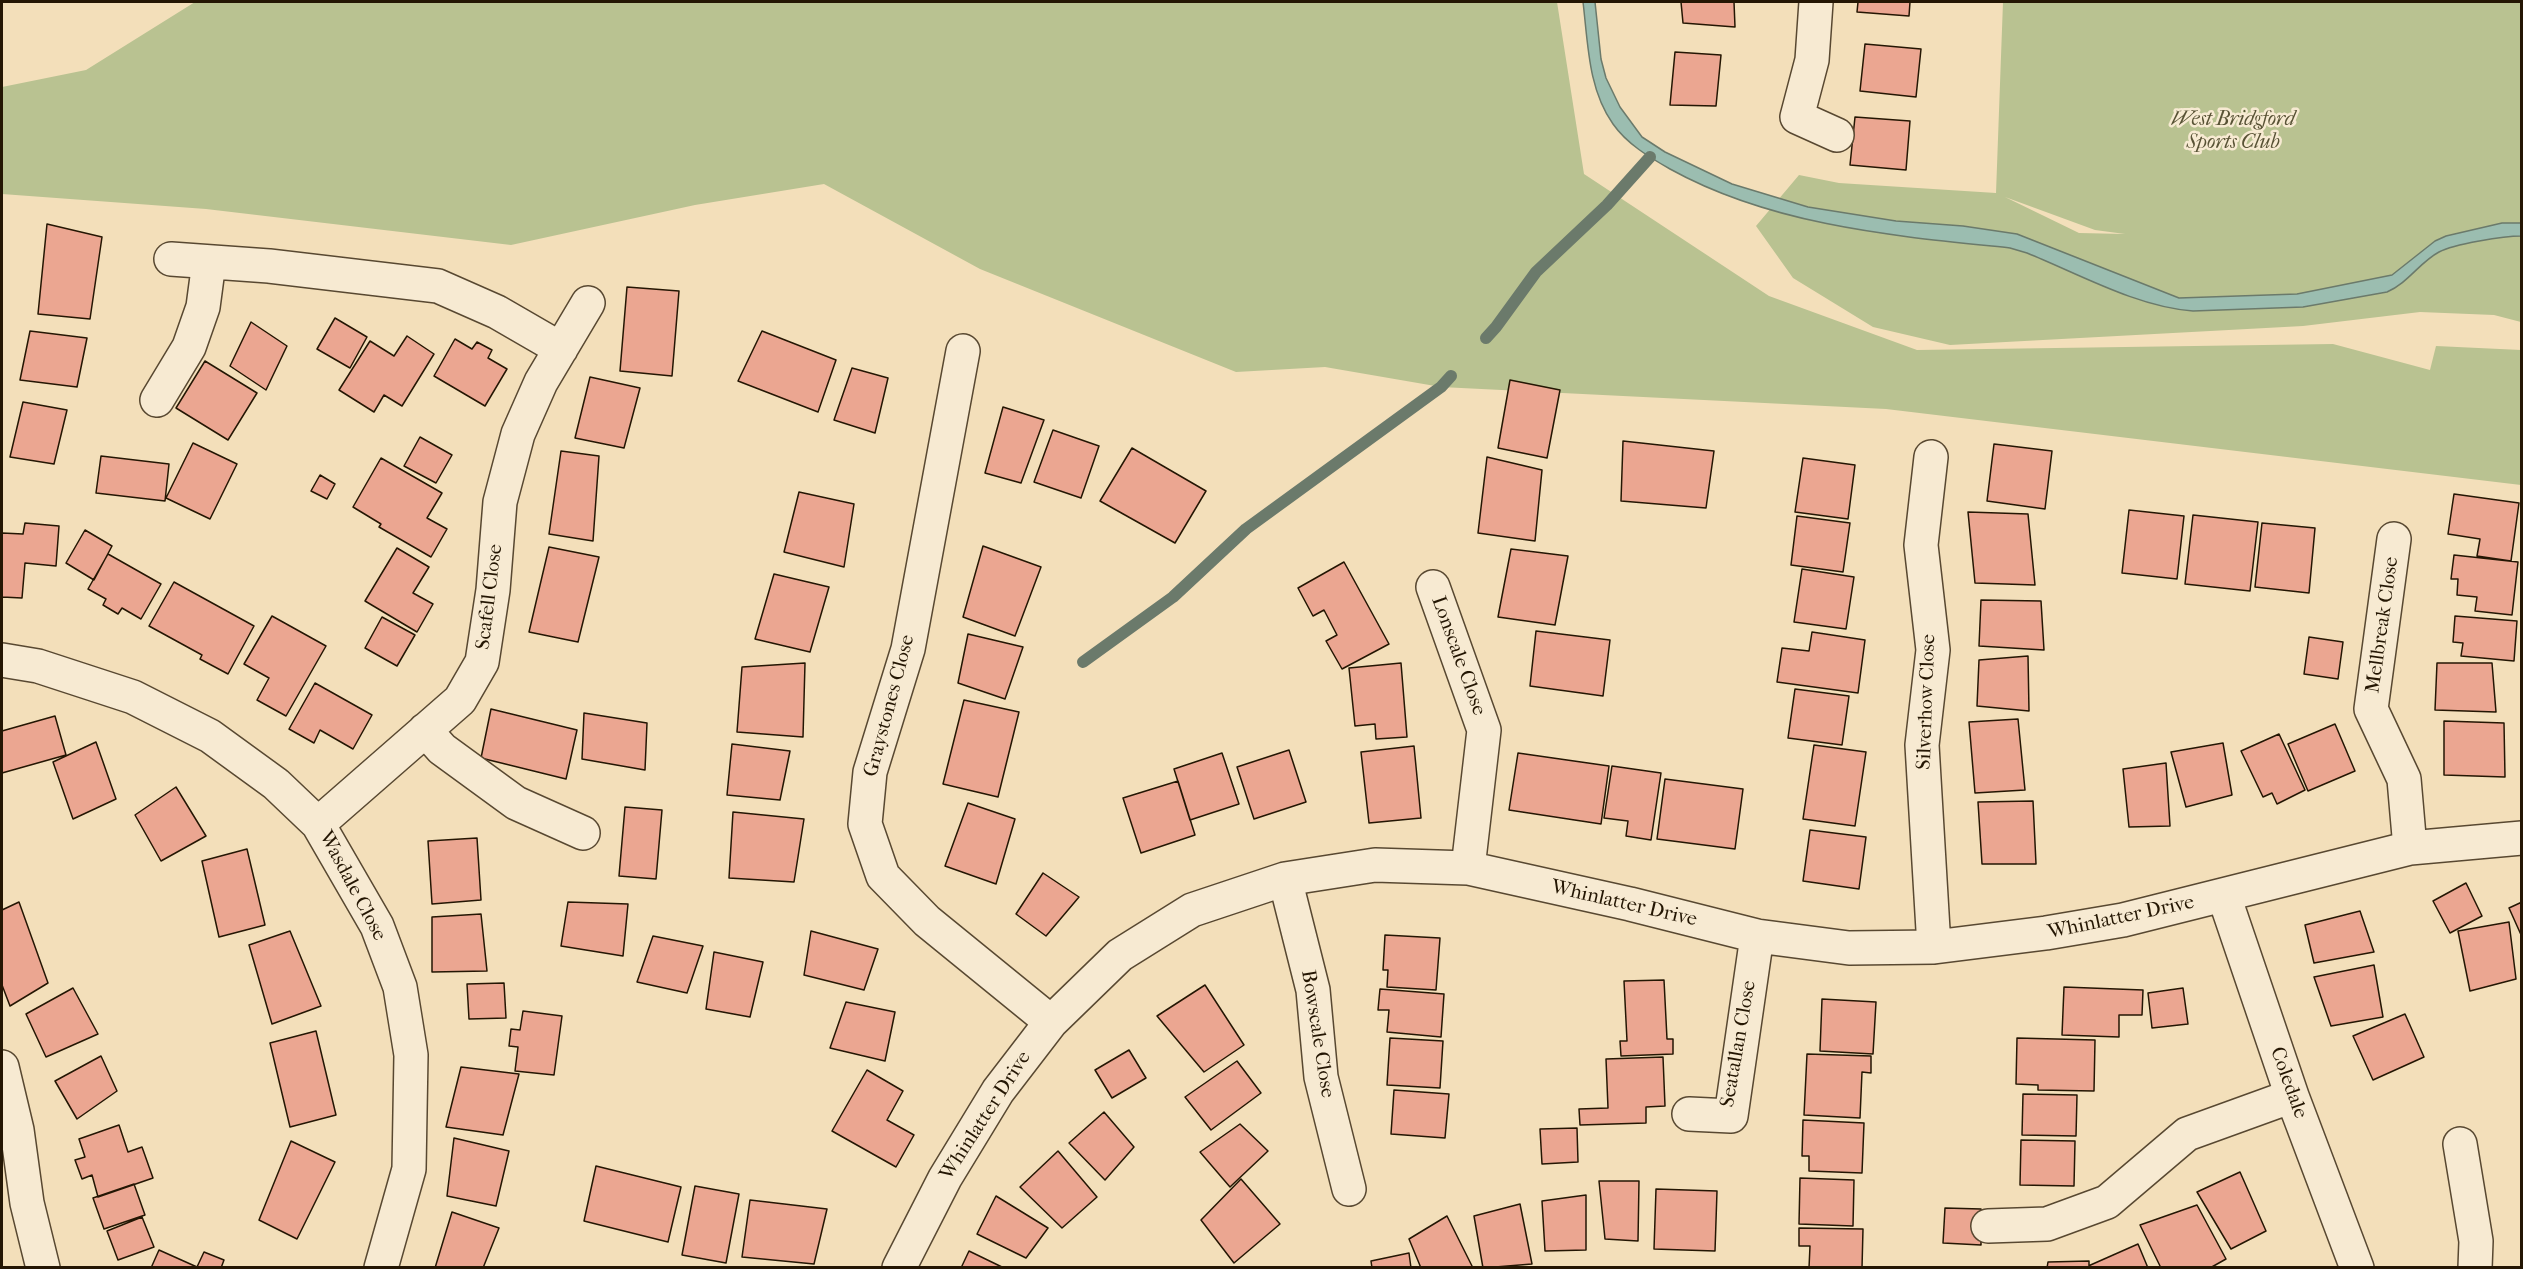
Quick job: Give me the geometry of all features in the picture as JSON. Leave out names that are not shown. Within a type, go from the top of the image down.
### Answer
[{"type":"street","points":[[1816,2],[1812,60],[1797,117],[1837,135]]},
{"type":"street","points":[[171,259],[269,266],[438,286],[497,312],[561,350]]},
{"type":"street","points":[[157,400],[189,347],[203,307],[209,262]]},
{"type":"street","name":"Scafell Close","points":[[318,824],[460,699],[482,662],[503,490],[518,434],[541,382],[588,303]]},
{"type":"street","name":"Graystones Close","points":[[963,351],[908,649],[870,772],[865,824],[883,876],[927,921],[1051,1022]]},
{"type":"street","name":"Silverhow Close","points":[[1931,457],[1921,545],[1933,650],[1922,745],[1934,947]]},
{"type":"street","name":"Mellbreak Close","points":[[2394,539],[2371,709],[2404,779],[2410,848]]},
{"type":"street","name":"Lonscale Close","points":[[1433,587],[1484,730],[1468,868]]},
{"type":"street","name":"Wasdale Close","points":[[2,660],[38,666],[133,697],[210,736],[276,784],[318,824],[377,926],[400,987],[411,1055],[410,1169],[381,1268]]},
{"type":"street","points":[[425,730],[442,749],[516,803],[583,833]]},
{"type":"street","name":"Whinlatter Drive","points":[[899,1268],[945,1178],[998,1090],[1051,1022],[1120,955],[1192,910],[1285,879],[1376,865],[1468,868],[1630,904],[1757,936],[1849,948],[1934,947],[2090,926],[2224,896],[2410,848],[2522,838]]},
{"type":"street","name":"Bowscale Close","points":[[1285,879],[1313,990],[1321,1077],[1349,1189]]},
{"type":"street","name":"Coledale","points":[[2224,896],[2292,1096],[2357,1268]]},
{"type":"street","name":"Seatallan Close","points":[[1689,1114],[1731,1116],[1757,936]]},
{"type":"street","points":[[2,1067],[17,1130],[27,1203],[43,1268]]},
{"type":"street","points":[[1988,1226],[2047,1224],[2108,1203],[2187,1134],[2292,1096]]},
{"type":"street","points":[[2460,1144],[2476,1241],[2475,1268]]},
{"type":"green space","points":[[195,2],[1557,2],[1584,174],[1769,296],[1917,350],[2333,344],[2430,370],[2436,346],[2521,350],[2521,485],[1886,409],[1441,387],[1325,367],[1236,372],[980,269],[824,184],[695,205],[511,245],[206,209],[2,194],[2,87],[86,70]]},
{"type":"green space","name":"West Bridgford Sports Club","points":[[2003,2],[2521,2],[2521,322],[2494,315],[2420,312],[2303,326],[1950,345],[1873,327],[1793,278],[1756,226],[1799,175],[1839,183],[1996,193]],"holes":[[[2005,197],[2095,230],[2125,234],[2079,233]]]},
{"type":"shaded area","points":[[1583,2],[1595,2],[1601,59],[1606,78],[1620,107],[1642,137],[1665,152],[1732,184],[1808,207],[1896,221],[1963,226],[2017,234],[2179,298],[2297,294],[2392,275],[2435,241],[2446,236],[2502,223],[2521,223],[2521,236],[2479,241],[2446,249],[2432,256],[2387,292],[2303,307],[2193,311],[2151,303],[2130,296],[2010,248],[1879,233],[1793,216],[1750,204],[1709,188],[1670,169],[1639,150],[1625,138],[1613,124],[1598,96],[1590,65]]},
{"type":"building","points":[[1681,2],[1734,2],[1735,27],[1683,23]]},
{"type":"building","points":[[1858,2],[1910,2],[1909,16],[1857,12]]},
{"type":"building","points":[[1865,44],[1921,49],[1916,97],[1860,91]]},
{"type":"building","points":[[1675,52],[1721,55],[1716,106],[1670,105]]},
{"type":"building","points":[[1855,117],[1910,121],[1906,170],[1850,165]]},
{"type":"building","points":[[47,224],[102,237],[90,319],[38,314]]},
{"type":"building","points":[[627,287],[679,291],[672,376],[620,371]]},
{"type":"building","points":[[335,318],[367,337],[350,368],[317,349]]},
{"type":"building","points":[[251,322],[287,346],[266,390],[230,366]]},
{"type":"building","points":[[30,331],[87,338],[77,387],[20,380]]},
{"type":"building","points":[[762,331],[836,360],[818,412],[738,381]]},
{"type":"building","points":[[407,336],[434,354],[402,406],[384,395],[374,412],[339,390],[370,341],[394,356]]},
{"type":"building","points":[[455,339],[472,349],[477,342],[492,350],[488,358],[507,369],[485,406],[434,376]]},
{"type":"building","points":[[205,361],[257,393],[228,440],[176,408]]},
{"type":"building","points":[[852,368],[888,378],[875,433],[834,420]]},
{"type":"building","points":[[590,377],[640,388],[624,448],[575,438]]},
{"type":"building","points":[[1510,380],[1560,390],[1547,458],[1498,448]]},
{"type":"building","points":[[23,402],[67,410],[54,464],[10,457]]},
{"type":"building","points":[[1003,407],[1044,420],[1021,483],[985,473]]},
{"type":"building","points":[[1053,430],[1099,446],[1081,498],[1034,482]]},
{"type":"building","points":[[420,437],[452,455],[436,483],[404,466]]},
{"type":"building","points":[[1623,441],[1714,451],[1706,508],[1621,501]]},
{"type":"building","points":[[193,443],[237,464],[210,519],[166,498]]},
{"type":"building","points":[[1994,444],[2052,451],[2045,509],[1987,501]]},
{"type":"building","points":[[1132,448],[1206,491],[1175,543],[1100,501]]},
{"type":"building","points":[[561,451],[599,456],[593,541],[549,534]]},
{"type":"building","points":[[101,456],[169,464],[165,501],[96,493]]},
{"type":"building","points":[[1487,457],[1542,470],[1535,541],[1478,533]]},
{"type":"building","points":[[381,458],[442,493],[427,518],[447,529],[431,557],[379,527],[381,524],[353,507]]},
{"type":"building","points":[[1803,458],[1855,465],[1848,519],[1795,512]]},
{"type":"building","points":[[320,475],[335,484],[327,499],[311,491]]},
{"type":"building","points":[[799,492],[854,504],[844,567],[784,552]]},
{"type":"building","points":[[2454,494],[2519,503],[2511,561],[2477,556],[2480,539],[2448,534]]},
{"type":"building","points":[[2129,510],[2184,516],[2177,579],[2122,573]]},
{"type":"building","points":[[1968,512],[2028,514],[2035,585],[1975,583]]},
{"type":"building","points":[[2193,515],[2258,522],[2250,591],[2185,584]]},
{"type":"building","points":[[1797,516],[1850,523],[1843,572],[1791,565]]},
{"type":"building","points":[[25,523],[59,526],[56,566],[25,563],[22,598],[2,597],[2,533],[23,534]]},
{"type":"building","points":[[2262,523],[2315,528],[2309,593],[2255,587]]},
{"type":"building","points":[[85,530],[112,546],[94,580],[66,563]]},
{"type":"building","points":[[983,546],[1041,567],[1015,636],[963,617]]},
{"type":"building","points":[[549,547],[599,557],[578,642],[529,632]]},
{"type":"building","points":[[397,548],[429,567],[413,593],[433,604],[417,632],[365,601]]},
{"type":"building","points":[[1511,549],[1568,556],[1555,625],[1498,617]]},
{"type":"building","points":[[108,554],[161,584],[141,619],[122,608],[118,614],[103,605],[106,599],[88,589]]},
{"type":"building","points":[[2454,555],[2518,562],[2512,615],[2475,611],[2477,597],[2457,595],[2458,579],[2451,579]]},
{"type":"building","points":[[1344,562],[1389,644],[1342,669],[1326,641],[1337,635],[1324,610],[1313,616],[1298,588]]},
{"type":"building","points":[[1802,569],[1854,577],[1846,629],[1794,622]]},
{"type":"building","points":[[774,574],[829,587],[810,652],[755,639]]},
{"type":"building","points":[[174,582],[254,626],[228,674],[200,659],[202,655],[149,626]]},
{"type":"building","points":[[1981,600],[2041,601],[2044,650],[1979,646]]},
{"type":"building","points":[[272,616],[326,646],[286,716],[257,700],[269,678],[244,664]]},
{"type":"building","points":[[2455,616],[2517,621],[2514,661],[2461,656],[2463,643],[2453,642]]},
{"type":"building","points":[[382,617],[415,635],[397,666],[365,648]]},
{"type":"building","points":[[1536,631],[1610,640],[1603,696],[1530,686]]},
{"type":"building","points":[[1812,632],[1865,640],[1858,693],[1777,682],[1782,648],[1809,651]]},
{"type":"building","points":[[968,634],[1023,647],[1005,699],[958,683]]},
{"type":"building","points":[[2309,637],[2343,642],[2338,679],[2304,674]]},
{"type":"building","points":[[2028,656],[2029,711],[1977,706],[1979,660]]},
{"type":"building","points":[[805,663],[803,737],[737,732],[742,667]]},
{"type":"building","points":[[1401,663],[1407,737],[1376,739],[1375,724],[1355,726],[1349,668]]},
{"type":"building","points":[[2437,663],[2492,663],[2496,712],[2435,710]]},
{"type":"building","points":[[315,683],[372,715],[353,749],[320,730],[314,743],[289,729]]},
{"type":"building","points":[[1795,689],[1849,696],[1842,745],[1788,738]]},
{"type":"building","points":[[964,700],[1019,712],[998,797],[943,784]]},
{"type":"building","points":[[491,709],[577,730],[566,779],[481,758]]},
{"type":"building","points":[[584,713],[647,723],[645,770],[582,759]]},
{"type":"building","points":[[55,716],[66,755],[2,773],[2,731]]},
{"type":"building","points":[[2018,719],[2025,790],[1975,793],[1969,722]]},
{"type":"building","points":[[2444,721],[2504,723],[2505,777],[2444,775]]},
{"type":"building","points":[[2335,724],[2355,771],[2308,791],[2288,744]]},
{"type":"building","points":[[2279,734],[2305,790],[2277,804],[2272,793],[2263,797],[2241,751]]},
{"type":"building","points":[[96,742],[116,799],[73,819],[53,762]]},
{"type":"building","points":[[2223,743],[2232,795],[2186,807],[2171,752]]},
{"type":"building","points":[[732,744],[790,751],[780,800],[727,795]]},
{"type":"building","points":[[1814,745],[1866,752],[1855,826],[1803,819]]},
{"type":"building","points":[[1414,746],[1421,818],[1369,823],[1361,752]]},
{"type":"building","points":[[1289,750],[1306,802],[1254,819],[1237,767]]},
{"type":"building","points":[[1222,753],[1239,804],[1190,820],[1174,769]]},
{"type":"building","points":[[1518,753],[1609,766],[1601,824],[1509,810]]},
{"type":"building","points":[[2166,763],[2170,826],[2129,827],[2123,769]]},
{"type":"building","points":[[1612,766],[1661,773],[1651,840],[1626,836],[1628,821],[1604,818]]},
{"type":"building","points":[[1665,779],[1743,789],[1735,849],[1657,839]]},
{"type":"building","points":[[1178,781],[1195,835],[1141,853],[1123,798]]},
{"type":"building","points":[[176,787],[206,836],[161,861],[135,815]]},
{"type":"building","points":[[2033,801],[2036,864],[1982,864],[1978,802]]},
{"type":"building","points":[[968,803],[1015,819],[996,884],[945,866]]},
{"type":"building","points":[[625,807],[662,810],[656,879],[619,876]]},
{"type":"building","points":[[733,812],[804,819],[794,882],[729,878]]},
{"type":"building","points":[[1810,830],[1866,837],[1859,889],[1803,881]]},
{"type":"building","points":[[477,838],[481,900],[432,904],[428,841]]},
{"type":"building","points":[[247,849],[265,925],[219,937],[202,861]]},
{"type":"building","points":[[1043,873],[1079,897],[1046,936],[1016,914]]},
{"type":"building","points":[[2466,883],[2482,916],[2450,933],[2433,901]]},
{"type":"building","points":[[19,902],[48,983],[10,1006],[2,985],[2,910]]},
{"type":"building","points":[[568,902],[628,904],[623,956],[561,946]]},
{"type":"building","points":[[2522,902],[2522,937],[2509,908]]},
{"type":"building","points":[[2360,911],[2374,952],[2314,963],[2305,925]]},
{"type":"building","points":[[481,914],[487,971],[432,972],[432,917]]},
{"type":"building","points":[[2509,922],[2516,979],[2470,991],[2458,931]]},
{"type":"building","points":[[290,931],[321,1006],[272,1024],[249,945]]},
{"type":"building","points":[[811,931],[878,949],[864,990],[804,975]]},
{"type":"building","points":[[1385,935],[1440,938],[1436,990],[1387,987],[1388,970],[1383,970]]},
{"type":"building","points":[[653,936],[703,946],[687,993],[637,982]]},
{"type":"building","points":[[714,952],[763,962],[750,1017],[706,1009]]},
{"type":"building","points":[[2374,965],[2383,1017],[2331,1026],[2314,977]]},
{"type":"building","points":[[1664,980],[1667,1039],[1673,1039],[1673,1054],[1621,1056],[1620,1041],[1627,1041],[1624,981]]},
{"type":"building","points":[[504,983],[506,1018],[469,1019],[467,984]]},
{"type":"building","points":[[1205,985],[1244,1045],[1204,1072],[1157,1016]]},
{"type":"building","points":[[2064,987],[2143,990],[2142,1015],[2119,1015],[2119,1037],[2062,1035]]},
{"type":"building","points":[[73,988],[98,1034],[46,1057],[26,1014]]},
{"type":"building","points":[[2183,988],[2188,1024],[2152,1028],[2148,993]]},
{"type":"building","points":[[1380,989],[1444,994],[1441,1037],[1387,1032],[1389,1010],[1378,1010]]},
{"type":"building","points":[[1822,999],[1876,1002],[1873,1054],[1820,1051]]},
{"type":"building","points":[[846,1002],[895,1012],[885,1061],[830,1048]]},
{"type":"building","points":[[523,1011],[562,1016],[554,1075],[515,1071],[518,1047],[509,1046],[511,1029],[520,1030]]},
{"type":"building","points":[[2405,1014],[2424,1057],[2373,1080],[2353,1036]]},
{"type":"building","points":[[316,1031],[336,1115],[290,1127],[270,1043]]},
{"type":"building","points":[[1390,1038],[1443,1041],[1440,1088],[1387,1085]]},
{"type":"building","points":[[2017,1038],[2095,1040],[2094,1091],[2038,1090],[2038,1085],[2016,1084]]},
{"type":"building","points":[[1129,1050],[1146,1078],[1112,1098],[1095,1070]]},
{"type":"building","points":[[1807,1054],[1871,1056],[1871,1073],[1862,1072],[1860,1118],[1804,1115]]},
{"type":"building","points":[[101,1056],[117,1091],[77,1119],[55,1081]]},
{"type":"building","points":[[1663,1057],[1665,1106],[1646,1107],[1646,1123],[1580,1125],[1579,1109],[1608,1108],[1606,1059]]},
{"type":"building","points":[[1237,1061],[1261,1093],[1211,1130],[1185,1097]]},
{"type":"building","points":[[461,1067],[519,1074],[503,1135],[446,1127]]},
{"type":"building","points":[[867,1070],[903,1091],[887,1120],[914,1135],[896,1167],[832,1131]]},
{"type":"building","points":[[1394,1090],[1449,1094],[1445,1138],[1391,1134]]},
{"type":"building","points":[[2023,1094],[2077,1095],[2076,1136],[2022,1135]]},
{"type":"building","points":[[1104,1112],[1134,1147],[1105,1180],[1069,1143]]},
{"type":"building","points":[[1803,1120],[1864,1123],[1862,1173],[1809,1171],[1809,1156],[1802,1156]]},
{"type":"building","points":[[1240,1124],[1268,1151],[1230,1187],[1200,1152]]},
{"type":"building","points":[[119,1125],[128,1152],[142,1147],[153,1178],[98,1197],[92,1175],[82,1179],[75,1160],[85,1157],[79,1139]]},
{"type":"building","points":[[1577,1128],[1578,1162],[1542,1164],[1540,1129]]},
{"type":"building","points":[[454,1138],[509,1151],[496,1206],[447,1196]]},
{"type":"building","points":[[2021,1140],[2075,1141],[2074,1186],[2020,1185]]},
{"type":"building","points":[[291,1141],[335,1162],[297,1239],[259,1220]]},
{"type":"building","points":[[1058,1151],[1097,1197],[1062,1228],[1020,1187]]},
{"type":"building","points":[[596,1166],[681,1187],[668,1242],[584,1221]]},
{"type":"building","points":[[2240,1172],[2266,1231],[2231,1249],[2197,1192]]},
{"type":"building","points":[[1800,1178],[1854,1180],[1853,1226],[1799,1224]]},
{"type":"building","points":[[1241,1179],[1280,1224],[1234,1263],[1201,1220]]},
{"type":"building","points":[[1599,1181],[1639,1181],[1638,1241],[1605,1239]]},
{"type":"building","points":[[134,1184],[145,1215],[104,1229],[93,1198]]},
{"type":"building","points":[[695,1186],[739,1194],[726,1263],[682,1255]]},
{"type":"building","points":[[1656,1189],[1717,1191],[1715,1251],[1654,1249]]},
{"type":"building","points":[[1586,1195],[1586,1250],[1545,1251],[1542,1201]]},
{"type":"building","points":[[996,1196],[1048,1228],[1026,1258],[977,1234]]},
{"type":"building","points":[[750,1200],[827,1209],[814,1264],[742,1257]]},
{"type":"building","points":[[1520,1204],[1532,1264],[1483,1268],[1474,1216]]},
{"type":"building","points":[[2197,1205],[2226,1259],[2210,1268],[2161,1268],[2140,1225]]},
{"type":"building","points":[[1945,1208],[1981,1209],[1981,1245],[1943,1243]]},
{"type":"building","points":[[452,1212],[499,1228],[483,1268],[435,1268]]},
{"type":"building","points":[[1447,1216],[1473,1268],[1421,1268],[1409,1239]]},
{"type":"building","points":[[142,1217],[154,1247],[118,1260],[107,1231]]},
{"type":"building","points":[[1799,1228],[1863,1229],[1862,1268],[1809,1268],[1810,1246],[1799,1246]]},
{"type":"building","points":[[2138,1244],[2148,1268],[2086,1267]]},
{"type":"building","points":[[159,1250],[197,1267],[204,1252],[224,1260],[221,1268],[151,1268]]},
{"type":"building","points":[[969,1251],[1004,1268],[961,1268]]},
{"type":"building","points":[[1409,1253],[1411,1268],[1372,1268],[1371,1261]]},
{"type":"building","points":[[2089,1261],[2089,1268],[2047,1268],[2048,1262]]},
{"type":"waterway","points":[[1486,338],[1536,272],[1607,205],[1650,157]]},
{"type":"waterway","points":[[1083,662],[1173,597],[1246,529],[1441,387],[1451,376]]}]
